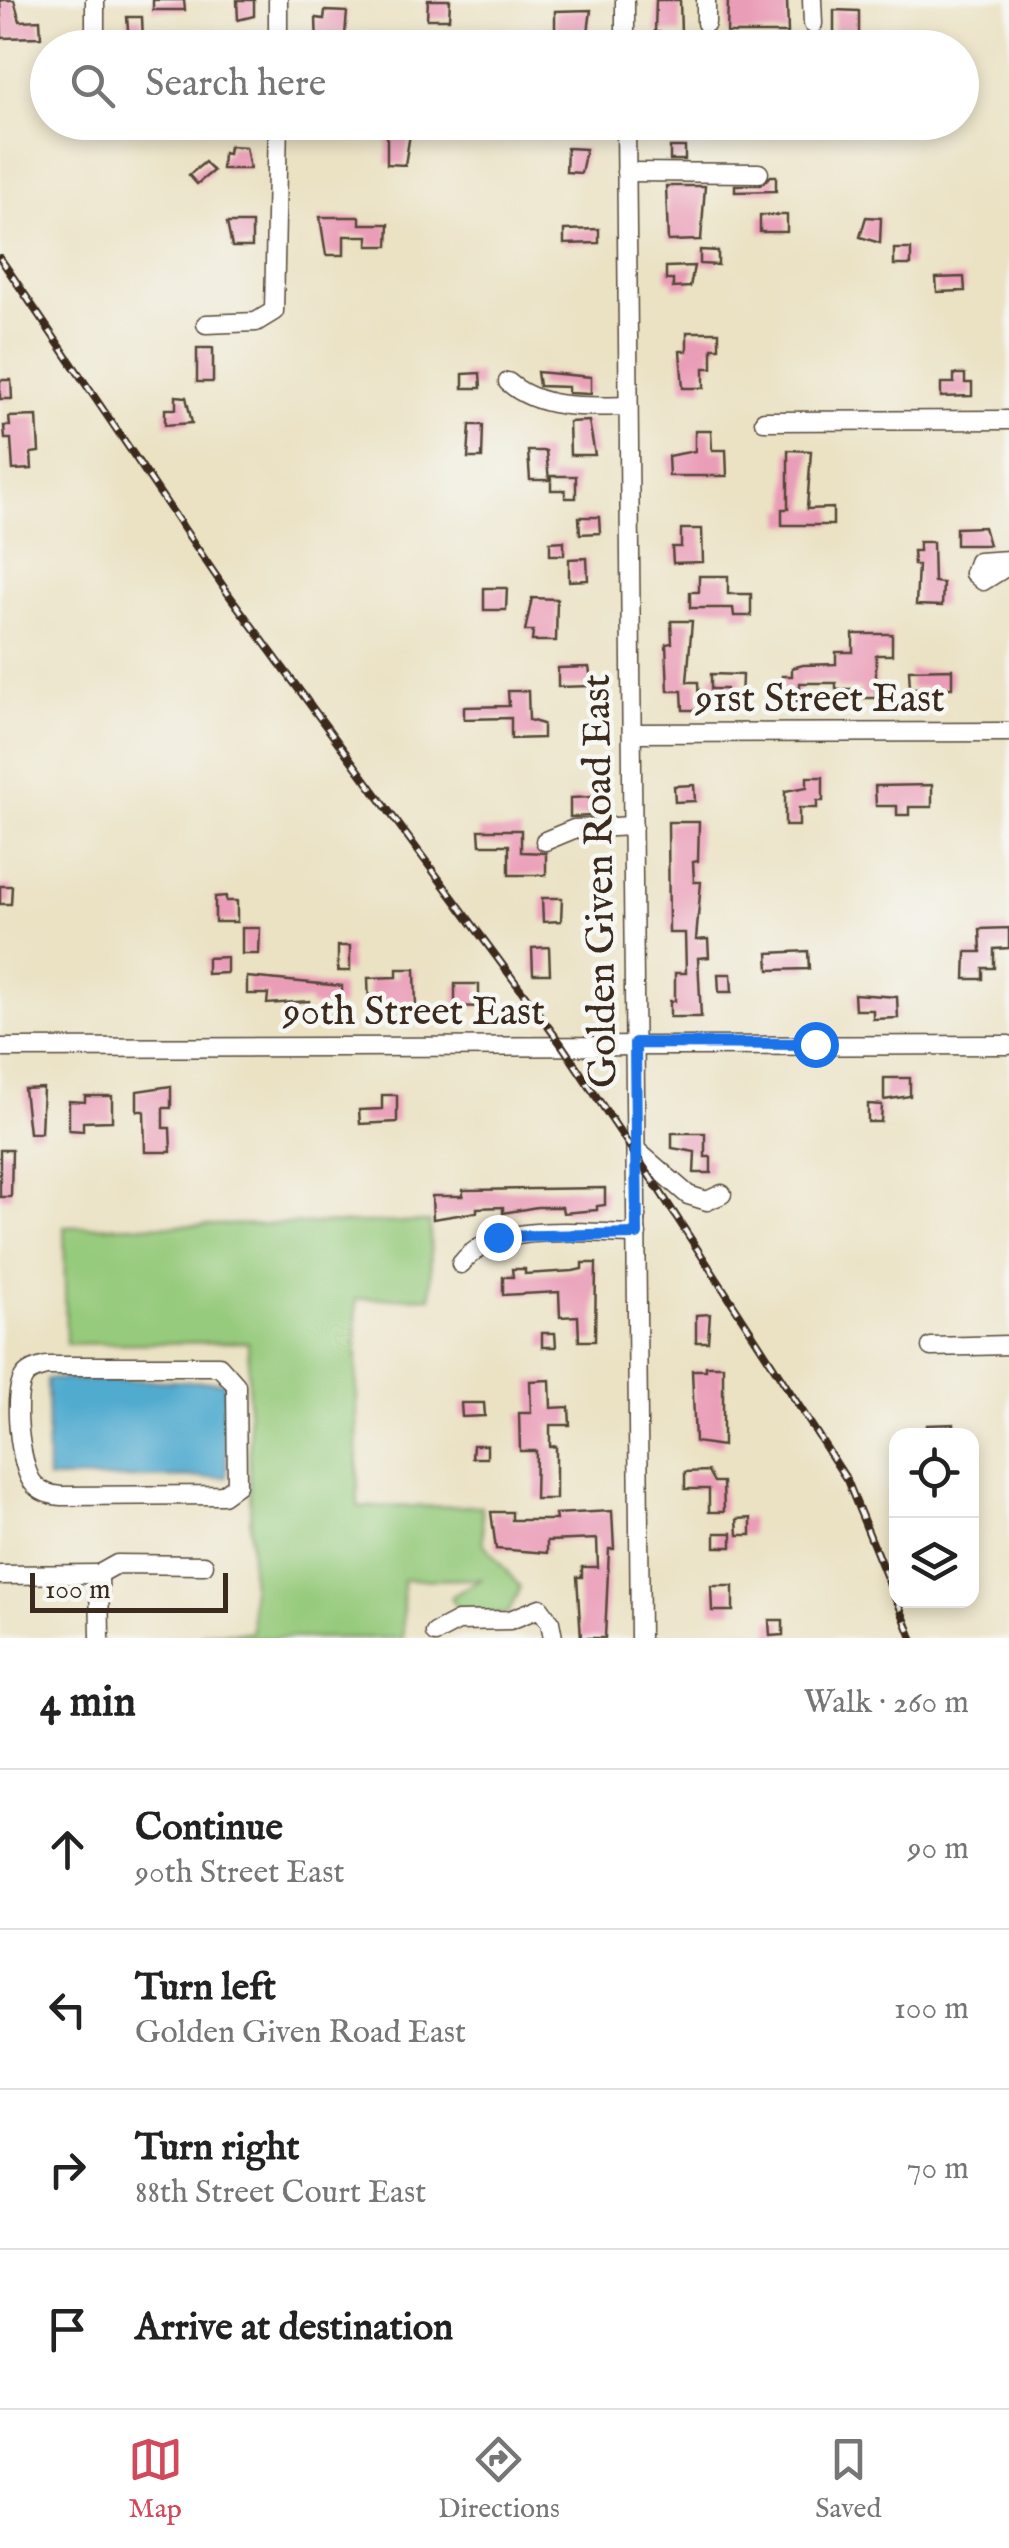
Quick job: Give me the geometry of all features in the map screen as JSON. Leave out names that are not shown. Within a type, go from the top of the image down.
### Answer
[{"type":"street","points":[[95,30],[96,0]]},
{"type":"street","points":[[278,0],[278,30]]},
{"type":"street","points":[[625,0],[626,30]]},
{"type":"street","points":[[706,0],[706,23]]},
{"type":"street","points":[[812,0],[812,24]]},
{"type":"street","points":[[206,324],[263,320],[277,303],[278,140]]},
{"type":"street","name":"Golden Given Road East","points":[[626,140],[640,1638]]},
{"type":"street","points":[[626,172],[759,173]]},
{"type":"street","points":[[508,382],[526,398],[549,403],[628,406]]},
{"type":"street","points":[[764,421],[1009,420]]},
{"type":"street","name":"91st Street East","points":[[632,733],[1009,732]]},
{"type":"street","points":[[545,841],[574,829],[633,826]]},
{"type":"street","name":"90th Street East","points":[[0,1048],[635,1043],[1009,1045]]},
{"type":"street","points":[[636,1150],[688,1195],[707,1201],[722,1194]]},
{"type":"street","points":[[461,1264],[471,1250],[498,1237],[637,1234]]},
{"type":"street","points":[[931,1347],[1009,1345]]},
{"type":"street","points":[[212,1366],[234,1379],[239,1479],[229,1493],[51,1495],[34,1485],[21,1457],[18,1389],[24,1376],[38,1368],[212,1366]]},
{"type":"street","points":[[0,1457],[21,1457]]},
{"type":"street","points":[[0,1575],[99,1574],[117,1564],[204,1565]]},
{"type":"street","points":[[99,1574],[100,1638]]},
{"type":"street","points":[[435,1632],[458,1621],[510,1620],[540,1608],[550,1622],[554,1638]]},
{"type":"green space","points":[[430,1222],[431,1297],[356,1299],[358,1507],[482,1506],[483,1543],[520,1587],[508,1614],[460,1613],[451,1597],[481,1579],[403,1580],[403,1638],[202,1638],[204,1633],[252,1632],[248,1342],[66,1344],[64,1227]]},
{"type":"water","points":[[47,1379],[225,1382],[227,1477],[48,1479]]},
{"type":"building","points":[[0,0],[14,0],[20,21],[40,20],[41,30],[30,30],[30,37],[2,38]]},
{"type":"building","points":[[153,0],[184,0],[185,10],[153,10]]},
{"type":"building","points":[[237,0],[254,0],[254,16],[238,20]]},
{"type":"building","points":[[428,0],[450,0],[449,19],[427,19]]},
{"type":"building","points":[[656,0],[680,0],[681,30],[655,30]]},
{"type":"building","points":[[728,0],[787,0],[788,30],[727,30]]},
{"type":"building","points":[[591,10],[588,30],[555,30],[555,11]]},
{"type":"building","points":[[834,10],[859,11],[859,30],[834,30]]},
{"type":"building","points":[[325,11],[347,12],[345,30],[316,30],[316,18],[324,19]]},
{"type":"building","points":[[127,17],[142,17],[143,30],[128,30]]},
{"type":"building","points":[[387,140],[409,140],[405,165],[387,164]]},
{"type":"building","points":[[229,146],[246,147],[250,169],[222,169],[223,153],[228,154]]},
{"type":"building","points":[[670,147],[685,147],[685,160],[670,160]]},
{"type":"building","points":[[567,148],[586,149],[581,173],[566,172]]},
{"type":"building","points":[[205,162],[213,171],[197,184],[189,175]]},
{"type":"building","points":[[776,176],[776,191],[735,192],[735,185],[760,185]]},
{"type":"building","points":[[666,186],[705,186],[701,240],[668,241]]},
{"type":"building","points":[[760,215],[787,215],[787,232],[760,232]]},
{"type":"building","points":[[320,217],[360,217],[360,224],[389,224],[388,246],[368,246],[368,236],[344,236],[344,255],[326,255]]},
{"type":"building","points":[[866,217],[881,218],[880,243],[860,237]]},
{"type":"building","points":[[227,223],[252,223],[252,247],[232,247]]},
{"type":"building","points":[[599,229],[599,243],[564,244],[564,230]]},
{"type":"building","points":[[894,249],[911,249],[911,265],[894,265]]},
{"type":"building","points":[[700,250],[718,251],[718,265],[700,264]]},
{"type":"building","points":[[694,266],[690,287],[673,288],[673,280],[666,280],[666,267]]},
{"type":"building","points":[[964,277],[965,291],[937,292],[936,278]]},
{"type":"building","points":[[687,332],[719,332],[719,348],[712,348],[712,368],[704,368],[704,388],[683,388],[680,351],[687,351]]},
{"type":"building","points":[[197,348],[213,348],[213,382],[197,382]]},
{"type":"building","points":[[537,372],[591,377],[591,394],[568,393],[568,387],[539,386]]},
{"type":"building","points":[[480,373],[481,388],[463,388],[463,374]]},
{"type":"building","points":[[954,374],[965,374],[965,383],[972,383],[972,396],[941,397],[941,383],[954,383]]},
{"type":"building","points":[[0,380],[11,380],[12,399],[0,399]]},
{"type":"building","points":[[176,396],[186,397],[192,423],[165,425],[165,409],[176,409]]},
{"type":"building","points":[[37,416],[39,452],[31,453],[32,469],[13,470],[11,439],[5,439],[4,426],[10,426],[9,417]]},
{"type":"building","points":[[589,421],[595,455],[570,455],[569,422]]},
{"type":"building","points":[[470,425],[483,425],[482,458],[468,458]]},
{"type":"building","points":[[695,431],[711,431],[712,450],[726,450],[727,476],[669,476],[668,456],[695,451]]},
{"type":"building","points":[[788,450],[811,451],[807,509],[833,508],[833,525],[782,525],[782,509],[788,509]]},
{"type":"building","points":[[528,451],[546,451],[549,480],[530,480]]},
{"type":"building","points":[[551,476],[576,476],[576,498],[565,498],[565,490],[551,490]]},
{"type":"building","points":[[579,517],[599,517],[600,533],[580,534]]},
{"type":"building","points":[[984,527],[989,545],[956,545],[956,528]]},
{"type":"building","points":[[681,529],[702,529],[703,562],[673,563],[672,547],[681,547]]},
{"type":"building","points":[[564,541],[564,555],[550,555],[550,542]]},
{"type":"building","points":[[919,542],[933,542],[934,582],[943,583],[942,606],[916,605],[918,565],[914,565],[913,551],[919,551]]},
{"type":"building","points":[[587,558],[588,580],[569,581],[569,559]]},
{"type":"building","points":[[699,576],[728,576],[728,594],[751,594],[751,616],[734,616],[733,608],[690,608],[690,592],[699,592]]},
{"type":"building","points":[[484,588],[507,588],[506,610],[484,610]]},
{"type":"building","points":[[532,598],[557,599],[556,641],[532,641],[533,631],[525,631]]},
{"type":"building","points":[[671,621],[692,621],[687,682],[698,682],[699,710],[683,710],[682,691],[668,691],[666,644],[672,643]]},
{"type":"building","points":[[853,634],[892,634],[892,655],[876,655],[876,698],[860,698],[860,689],[836,689],[836,683],[800,683],[800,701],[781,701],[782,676],[792,676],[792,668],[803,665],[836,664],[836,652],[853,652]]},
{"type":"building","points":[[589,667],[592,686],[558,687],[558,668]]},
{"type":"building","points":[[952,669],[952,688],[910,688],[909,670]]},
{"type":"building","points":[[711,674],[742,675],[741,702],[726,702],[726,689],[711,689]]},
{"type":"building","points":[[508,691],[528,691],[529,720],[543,724],[543,738],[511,739],[511,718],[464,719],[464,707],[509,706]]},
{"type":"building","points":[[807,777],[823,777],[823,801],[817,801],[817,808],[799,808],[799,826],[785,826],[785,791],[807,787]]},
{"type":"building","points":[[694,785],[695,801],[675,802],[674,786]]},
{"type":"building","points":[[932,785],[932,807],[909,807],[909,815],[897,815],[897,806],[876,806],[875,786]]},
{"type":"building","points":[[592,797],[592,816],[570,817],[570,798]]},
{"type":"building","points":[[668,822],[699,822],[698,861],[693,862],[694,882],[701,882],[696,940],[708,939],[709,957],[698,958],[701,1017],[670,1017],[670,1001],[675,1001],[675,973],[686,973],[685,933],[669,933]]},
{"type":"building","points":[[479,830],[521,830],[521,852],[546,853],[546,875],[509,875],[509,845],[480,845]]},
{"type":"building","points":[[0,886],[12,886],[11,904],[0,904]]},
{"type":"building","points":[[226,896],[226,901],[237,901],[237,922],[215,922],[215,897]]},
{"type":"building","points":[[542,898],[562,898],[561,921],[543,922]]},
{"type":"building","points":[[242,928],[260,928],[259,954],[242,954]]},
{"type":"building","points":[[1009,928],[1009,948],[994,949],[994,968],[983,968],[983,979],[965,979],[966,952],[981,952],[980,929]]},
{"type":"building","points":[[338,946],[350,946],[350,971],[338,971]]},
{"type":"building","points":[[549,947],[550,974],[533,974],[532,948]]},
{"type":"building","points":[[808,951],[809,969],[769,970],[768,953]]},
{"type":"building","points":[[227,957],[227,973],[207,974],[207,958]]},
{"type":"building","points":[[397,969],[415,969],[416,1009],[369,1007],[368,978],[397,977]]},
{"type":"building","points":[[718,974],[731,974],[732,992],[719,992]]},
{"type":"building","points":[[247,977],[342,986],[342,1006],[309,1006],[309,1001],[267,1004],[268,994],[247,994]]},
{"type":"building","points":[[455,984],[479,984],[479,1007],[455,1006]]},
{"type":"building","points":[[854,994],[897,997],[898,1018],[873,1019],[873,1010],[855,1010]]},
{"type":"building","points":[[884,1078],[910,1078],[910,1096],[884,1100]]},
{"type":"building","points":[[171,1086],[171,1108],[163,1108],[163,1128],[170,1128],[171,1152],[145,1152],[144,1111],[137,1111],[137,1091]]},
{"type":"building","points":[[43,1088],[41,1133],[29,1133],[24,1089]]},
{"type":"building","points":[[382,1095],[397,1095],[397,1122],[360,1124],[359,1110],[382,1109]]},
{"type":"building","points":[[85,1096],[112,1096],[112,1121],[83,1122],[83,1131],[69,1130],[69,1101],[85,1102]]},
{"type":"building","points":[[868,1104],[882,1105],[881,1122],[868,1122]]},
{"type":"building","points":[[672,1133],[705,1133],[705,1157],[711,1157],[711,1173],[694,1173],[695,1152],[672,1148]]},
{"type":"building","points":[[0,1150],[12,1150],[11,1197],[0,1197]]},
{"type":"building","points":[[605,1188],[605,1205],[597,1206],[597,1210],[563,1213],[562,1207],[537,1207],[503,1213],[503,1207],[477,1208],[477,1212],[433,1219],[432,1196],[463,1196],[463,1190]]},
{"type":"building","points":[[582,1263],[596,1263],[595,1341],[579,1341],[578,1316],[560,1317],[559,1292],[503,1295],[503,1277],[513,1277],[512,1269],[525,1269],[525,1274],[573,1271],[582,1269]]},
{"type":"building","points":[[710,1314],[708,1342],[696,1342],[696,1315]]},
{"type":"building","points":[[542,1333],[555,1333],[556,1347],[542,1347]]},
{"type":"building","points":[[706,1366],[723,1366],[723,1446],[695,1442],[692,1370],[706,1370]]},
{"type":"building","points":[[550,1380],[551,1408],[569,1407],[570,1425],[550,1425],[550,1447],[556,1446],[556,1499],[535,1499],[536,1451],[520,1451],[519,1413],[531,1413],[530,1381]]},
{"type":"building","points":[[461,1403],[484,1403],[485,1416],[462,1417]]},
{"type":"building","points":[[954,1424],[954,1428],[927,1428]]},
{"type":"building","points":[[473,1445],[487,1445],[487,1458],[472,1458]]},
{"type":"building","points":[[708,1471],[714,1482],[723,1482],[724,1512],[709,1512],[709,1489],[685,1489],[685,1472]]},
{"type":"building","points":[[612,1511],[614,1549],[609,1549],[605,1638],[581,1638],[577,1577],[582,1577],[582,1567],[598,1567],[597,1539],[547,1541],[547,1553],[496,1549],[491,1512],[512,1512],[512,1520],[556,1520],[555,1514]]},
{"type":"building","points":[[751,1518],[751,1535],[738,1535],[737,1519]]},
{"type":"building","points":[[715,1533],[732,1533],[732,1547],[715,1547]]},
{"type":"building","points":[[711,1586],[733,1586],[733,1611],[712,1611]]},
{"type":"building","points":[[769,1620],[783,1620],[783,1635],[770,1636]]},
{"type":"railway","points":[[0,258],[229,595],[561,1044],[661,1193],[847,1480],[889,1583]]},
{"type":"railway","points":[[900,1608],[912,1638]]},
{"type":"route","points":[[498,1237],[637,1234],[635,1043],[815,1044]]}]
